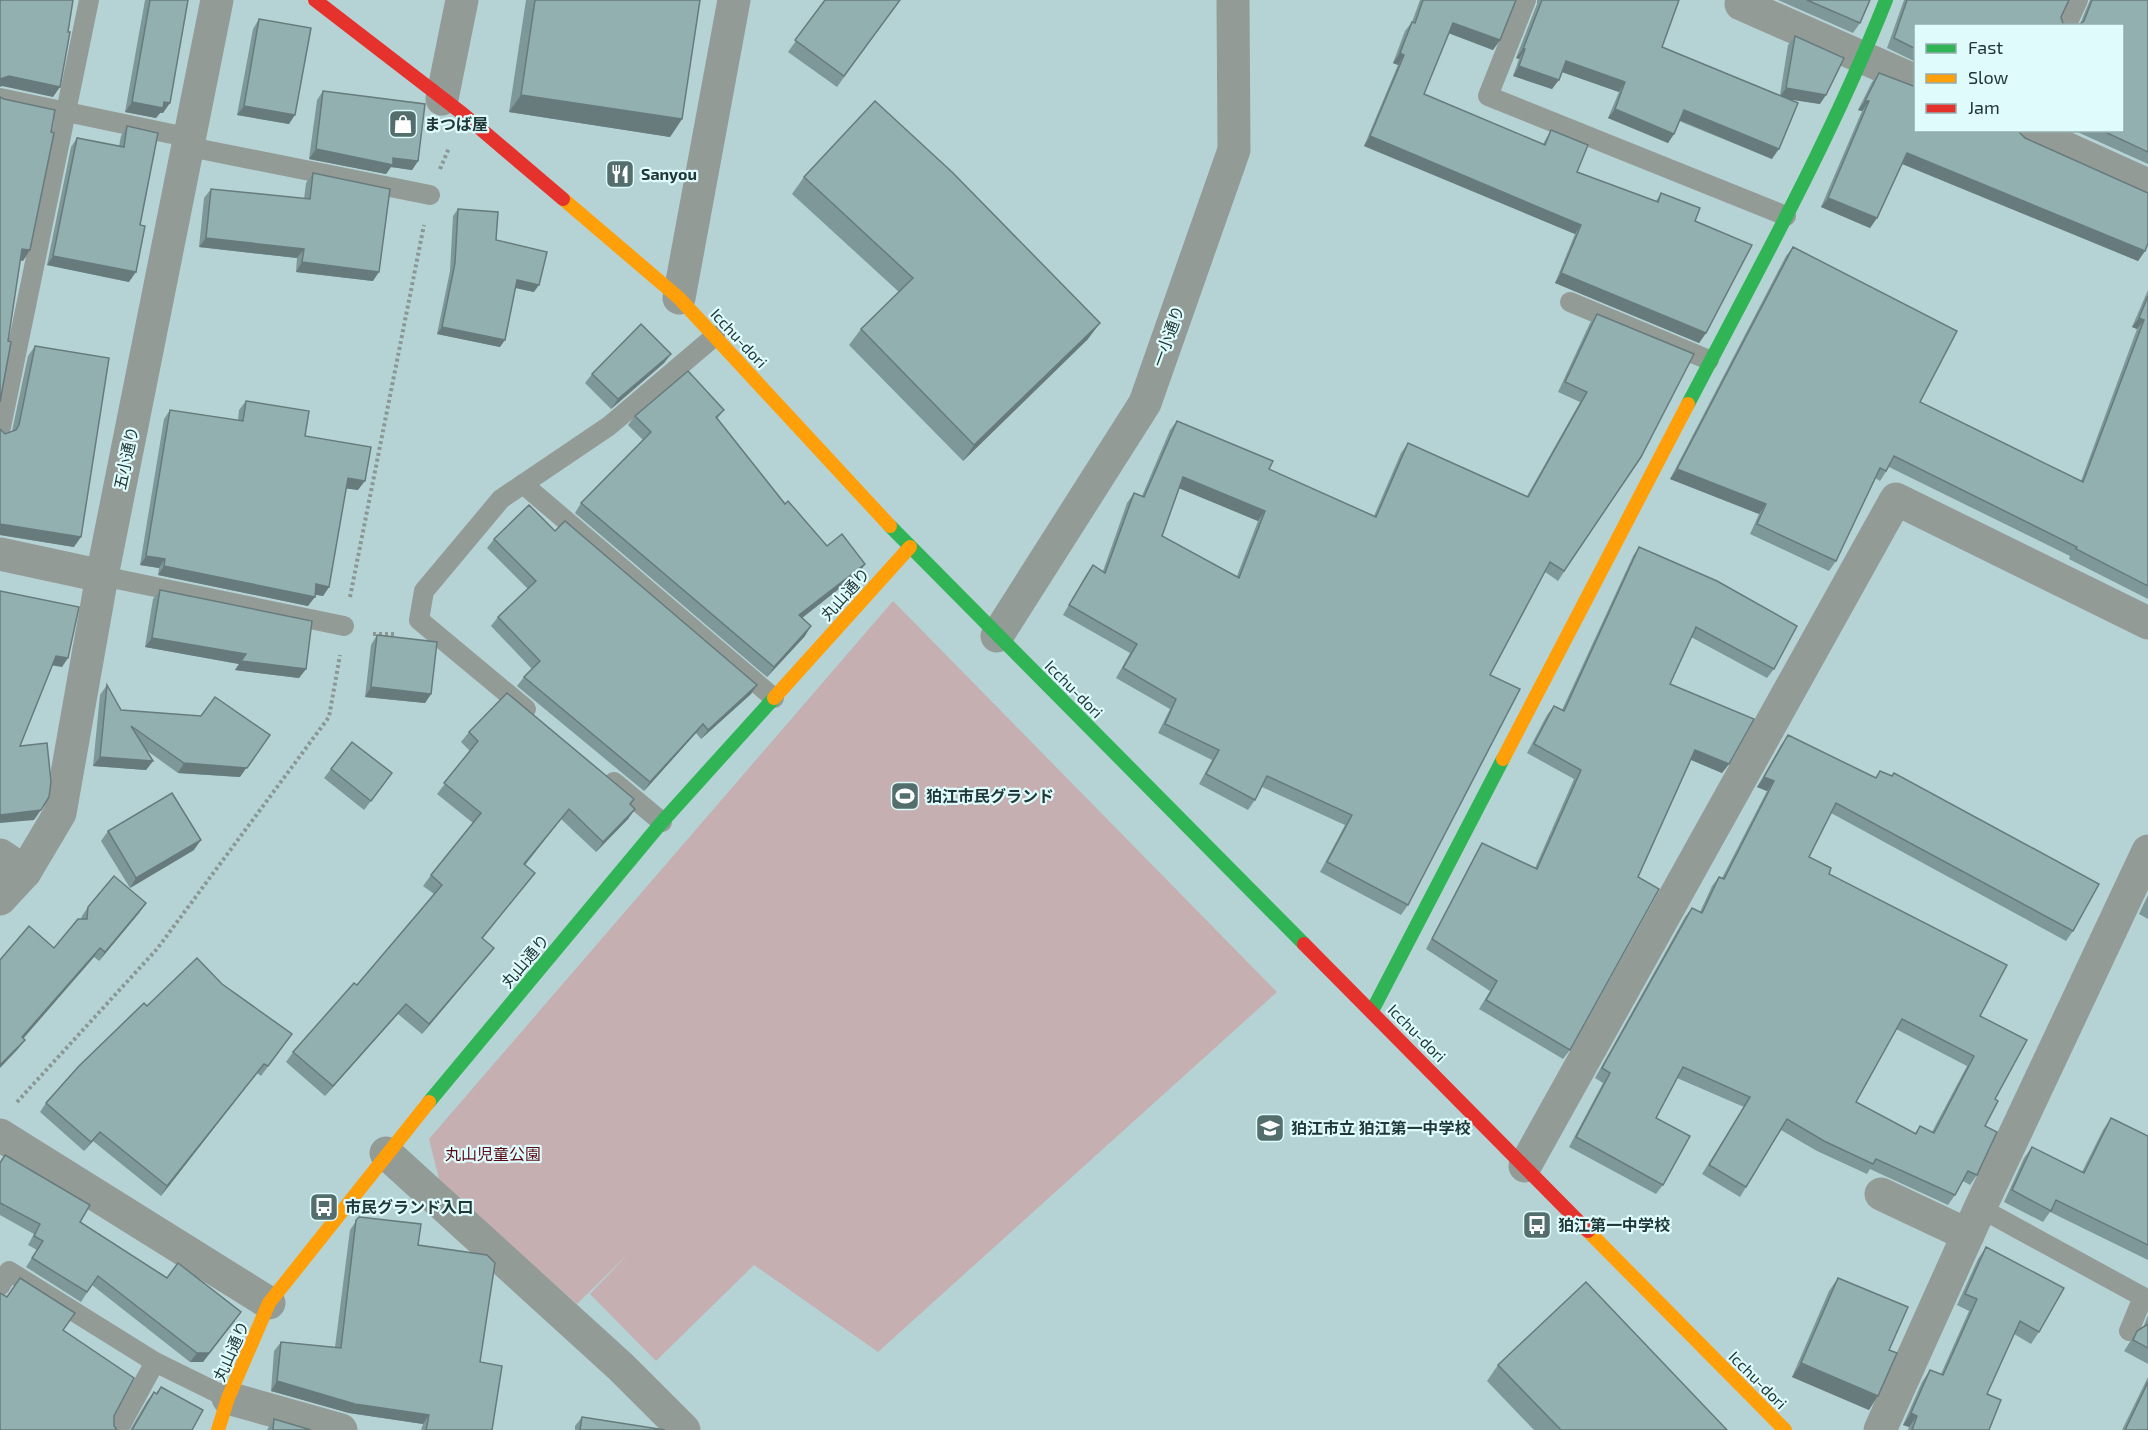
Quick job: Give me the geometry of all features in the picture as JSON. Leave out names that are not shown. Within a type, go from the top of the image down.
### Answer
[{"type":"street","name":"五小通り","points":[[0,899],[13,864],[60,813],[102,576],[217,0]]},
{"type":"street","name":"Icchu-dori","points":[[315,0],[463,114],[679,298],[910,547],[1785,1430]]},
{"type":"street","points":[[442,99],[462,0]]},
{"type":"street","points":[[679,298],[734,0]]},
{"type":"street","name":"一小通り","points":[[997,636],[1144,403],[1234,150],[1233,0]]},
{"type":"street","points":[[1372,1011],[1786,216],[1863,58],[1886,0]]},
{"type":"street","points":[[1742,4],[1914,80]]},
{"type":"street","points":[[2030,132],[2148,185]]},
{"type":"street","points":[[1525,1166],[1896,499],[2148,623]]},
{"type":"street","name":"丸山通り","points":[[218,1430],[228,1398],[269,1303],[386,1153],[662,822],[910,547]]},
{"type":"street","points":[[0,554],[102,576]]},
{"type":"street","points":[[1880,1430],[1974,1222],[2148,851]]},
{"type":"street","points":[[0,1135],[269,1303]]},
{"type":"street","points":[[386,1153],[621,1367],[684,1430]]},
{"type":"street","points":[[1881,1194],[1974,1222]]},
{"type":"street","points":[[228,1398],[341,1430]]},
{"type":"lane","points":[[0,432],[89,0]]},
{"type":"lane","points":[[1526,0],[1488,96],[1786,216]]},
{"type":"lane","points":[[2067,24],[2078,0]]},
{"type":"lane","points":[[0,98],[430,195]]},
{"type":"lane","points":[[1570,302],[1709,360]]},
{"type":"lane","points":[[545,725],[419,620],[424,591],[501,499],[609,426],[714,336]]},
{"type":"lane","points":[[523,484],[774,698]]},
{"type":"lane","points":[[102,576],[345,626]]},
{"type":"lane","points":[[599,770],[662,822]]},
{"type":"lane","points":[[1974,1222],[2143,1297],[2129,1331]]},
{"type":"lane","points":[[0,1286],[9,1271],[155,1362],[228,1398]]},
{"type":"lane","points":[[118,1430],[155,1362]]},
{"type":"path","points":[[345,626],[363,632],[392,636],[419,620]]},
{"type":"green space","name":"狛江市民グランド","points":[[893,601],[1277,992],[878,1352],[754,1265],[656,1361],[590,1294],[629,1253],[577,1304],[440,1183],[429,1139]]},
{"type":"building","points":[[0,0],[73,0],[60,87],[9,76],[0,79]]},
{"type":"building","points":[[150,0],[188,0],[170,103],[164,102],[163,108],[132,102]]},
{"type":"building","points":[[535,0],[700,0],[682,119],[521,95]]},
{"type":"building","points":[[825,0],[900,0],[844,76],[795,40]]},
{"type":"building","points":[[1423,0],[1516,0],[1500,40],[1453,23],[1424,94],[1545,145],[1551,130],[1588,145],[1577,172],[1658,202],[1661,193],[1700,208],[1695,221],[1752,245],[1706,333],[1561,273],[1581,225],[1370,136],[1404,55],[1400,53],[1412,22],[1415,23]]},
{"type":"building","points":[[1542,0],[1679,0],[1662,47],[1798,103],[1779,149],[1684,110],[1674,134],[1615,109],[1625,82],[1566,61],[1559,80],[1519,66],[1525,49],[1523,49]]},
{"type":"building","points":[[1807,0],[1870,0],[1860,23]]},
{"type":"building","points":[[1907,0],[2069,0],[2061,17],[2063,24],[1914,24],[1914,48],[1894,38]]},
{"type":"building","points":[[2092,0],[2148,0],[2148,152],[2105,132],[2124,132],[2124,24],[2080,24],[2084,21]]},
{"type":"building","points":[[259,19],[311,28],[295,115],[244,106]]},
{"type":"building","points":[[1795,36],[1844,58],[1826,95],[1786,88]]},
{"type":"building","points":[[1879,73],[1914,86],[1914,132],[2019,132],[2025,138],[2148,193],[2148,243],[2145,251],[1907,153],[1877,218],[1828,198],[1869,101],[1865,101]]},
{"type":"building","points":[[323,91],[425,104],[418,161],[393,158],[393,165],[316,149]]},
{"type":"building","points":[[0,97],[55,110],[51,132],[54,133],[30,250],[22,249],[8,341],[11,342],[0,402]]},
{"type":"building","points":[[875,101],[952,172],[1100,323],[974,445],[861,329],[913,278],[804,177]]},
{"type":"building","points":[[127,126],[158,133],[140,225],[145,226],[136,272],[53,256],[77,138],[124,147]]},
{"type":"building","points":[[313,173],[390,189],[379,272],[302,262],[304,249],[206,238],[211,189],[310,199]]},
{"type":"building","points":[[458,209],[498,212],[496,240],[547,252],[539,285],[517,280],[505,340],[442,327],[455,263]]},
{"type":"building","points":[[1793,247],[1957,331],[1920,402],[2083,482],[2144,320],[2139,318],[2148,296],[2148,586],[2076,549],[2077,547],[1894,456],[1886,471],[1880,468],[1836,561],[1757,524],[1766,504],[1677,469]]},
{"type":"building","points":[[1597,314],[1694,354],[1641,457],[1564,571],[1550,562],[1490,675],[1520,689],[1408,905],[1327,862],[1352,815],[1267,776],[1255,800],[1206,774],[1219,750],[1165,724],[1176,699],[1123,668],[1137,644],[1069,605],[1093,565],[1105,573],[1134,493],[1144,497],[1177,421],[1273,461],[1269,469],[1376,517],[1408,443],[1528,497],[1587,392],[1565,382]],"holes":[[[1183,477],[1265,511],[1239,578],[1162,536]]]},
{"type":"building","points":[[641,324],[671,354],[618,399],[592,374]]},
{"type":"building","points":[[35,346],[109,358],[81,537],[0,524],[0,429],[5,434],[16,430],[19,425]]},
{"type":"building","points":[[688,371],[724,410],[716,417],[785,504],[788,501],[827,546],[842,534],[865,564],[799,615],[811,626],[774,667],[581,503],[651,432],[635,416]]},
{"type":"building","points":[[246,401],[309,411],[305,436],[371,447],[365,481],[348,478],[329,587],[316,584],[315,597],[164,566],[165,559],[146,556],[170,410],[243,421]]},
{"type":"building","points":[[529,505],[555,531],[565,521],[757,685],[708,730],[703,724],[650,782],[524,677],[540,661],[498,617],[536,581],[494,539]]},
{"type":"building","points":[[1639,547],[1717,581],[1797,626],[1774,669],[1696,627],[1670,684],[1754,719],[1729,764],[1695,750],[1638,877],[1659,889],[1570,1050],[1486,1000],[1497,981],[1432,939],[1482,843],[1537,869],[1581,770],[1534,744],[1554,706],[1564,711]]},
{"type":"building","points":[[160,590],[312,621],[306,669],[241,661],[246,654],[152,638]]},
{"type":"building","points":[[0,591],[79,607],[68,658],[56,656],[20,746],[47,743],[51,782],[49,797],[41,810],[0,815]]},
{"type":"building","points":[[377,635],[437,642],[431,694],[371,687]]},
{"type":"building","points":[[107,685],[121,710],[201,716],[215,697],[270,735],[247,768],[184,763],[131,726],[153,761],[100,757]]},
{"type":"building","points":[[507,693],[634,799],[630,804],[635,809],[603,842],[569,809],[524,864],[535,873],[482,938],[494,948],[429,1024],[406,1004],[333,1086],[293,1052],[354,983],[357,985],[442,885],[431,875],[481,813],[444,783],[478,741],[469,732]]},
{"type":"building","points":[[1788,735],[1876,778],[1880,771],[1892,776],[1894,773],[2099,884],[2073,931],[1836,803],[1809,857],[1831,868],[1829,874],[2007,965],[1980,1016],[2027,1040],[1995,1099],[1998,1101],[1985,1126],[1997,1132],[1977,1175],[1968,1171],[1955,1195],[1876,1159],[1873,1164],[1824,1141],[1787,1119],[1746,1187],[1709,1165],[1750,1097],[1683,1067],[1656,1118],[1690,1136],[1663,1185],[1576,1137],[1610,1073],[1602,1068],[1692,908],[1702,913],[1719,877],[1724,879],[1774,781],[1764,777]],"holes":[[[1902,1019],[1974,1056],[1934,1133],[1920,1126],[1916,1134],[1856,1102]]]},
{"type":"building","points":[[352,742],[392,773],[371,801],[331,769]]},
{"type":"building","points":[[172,793],[201,840],[136,878],[108,831]]},
{"type":"building","points":[[114,876],[146,903],[105,952],[100,948],[22,1037],[25,1040],[0,1065],[0,960],[29,926],[54,948],[78,919],[87,919],[88,907]]},
{"type":"building","points":[[197,958],[222,984],[292,1034],[268,1066],[264,1064],[167,1186],[100,1132],[91,1142],[46,1103],[79,1066],[144,1003],[147,1006]]},
{"type":"building","points":[[2111,1118],[2148,1136],[2148,1245],[2056,1200],[2051,1211],[2012,1190],[2032,1147],[2084,1173]]},
{"type":"building","points":[[5,1155],[90,1205],[80,1222],[167,1278],[178,1263],[241,1312],[209,1353],[197,1353],[98,1276],[87,1292],[32,1258],[43,1241],[34,1236],[40,1224],[0,1203],[0,1163]]},
{"type":"building","points":[[359,1217],[421,1224],[418,1245],[487,1255],[495,1263],[480,1362],[502,1366],[492,1430],[426,1430],[429,1415],[355,1404],[277,1381],[281,1342],[341,1348],[356,1220]]},
{"type":"building","points":[[1986,1247],[2064,1288],[2039,1332],[2020,1321],[1987,1394],[2001,1400],[1989,1430],[1912,1430],[1917,1416],[1911,1413],[1930,1370],[1943,1375],[1977,1299],[1965,1294]]},
{"type":"building","points":[[20,1278],[75,1313],[63,1330],[134,1378],[114,1416],[114,1426],[117,1430],[0,1430],[0,1293],[7,1297]]},
{"type":"building","points":[[1838,1278],[1908,1307],[1889,1350],[1897,1353],[1878,1396],[1801,1363]]},
{"type":"building","points":[[1586,1282],[1727,1430],[1561,1430],[1498,1365]]},
{"type":"building","points":[[2148,1324],[2148,1348],[2133,1340],[2137,1331]]},
{"type":"building","points":[[2148,1382],[2148,1430],[2125,1430]]},
{"type":"building","points":[[161,1387],[203,1410],[192,1430],[132,1430],[154,1392],[157,1394]]},
{"type":"building","points":[[582,1417],[665,1430],[580,1430]]},
{"type":"building","points":[[274,1419],[311,1430],[273,1430]]},
{"type":"traffic: fast","points":[[1688,404],[1842,103],[1886,0]]},
{"type":"traffic: fast","points":[[890,526],[1304,944]]},
{"type":"traffic: fast","points":[[429,1102],[662,822],[774,698]]},
{"type":"traffic: fast","points":[[1372,1011],[1503,759]]},
{"type":"traffic: slow","points":[[563,199],[679,298],[890,526]]},
{"type":"traffic: slow","points":[[1503,759],[1688,404]]},
{"type":"traffic: slow","points":[[774,698],[910,547]]},
{"type":"traffic: slow","points":[[218,1430],[228,1398],[269,1303],[429,1102]]},
{"type":"traffic: slow","points":[[1588,1231],[1785,1430]]},
{"type":"traffic: jam","points":[[315,0],[463,114],[563,199]]},
{"type":"traffic: jam","points":[[1304,944],[1588,1231]]},
{"type":"place","name":"まつば屋","points":[[403,124]]},
{"type":"place","name":"Sanyou","points":[[620,174]]},
{"type":"place","name":"狛江市民グランド","points":[[905,796]]},
{"type":"place","name":"狛江市立 狛江第一中学校","points":[[1270,1128]]},
{"type":"place","name":"市民グランド入口","points":[[324,1207]]},
{"type":"place","name":"狛江第一中学校","points":[[1537,1225]]},
{"type":"park label","name":"丸山児童公園","points":[[493,1154]]}]
